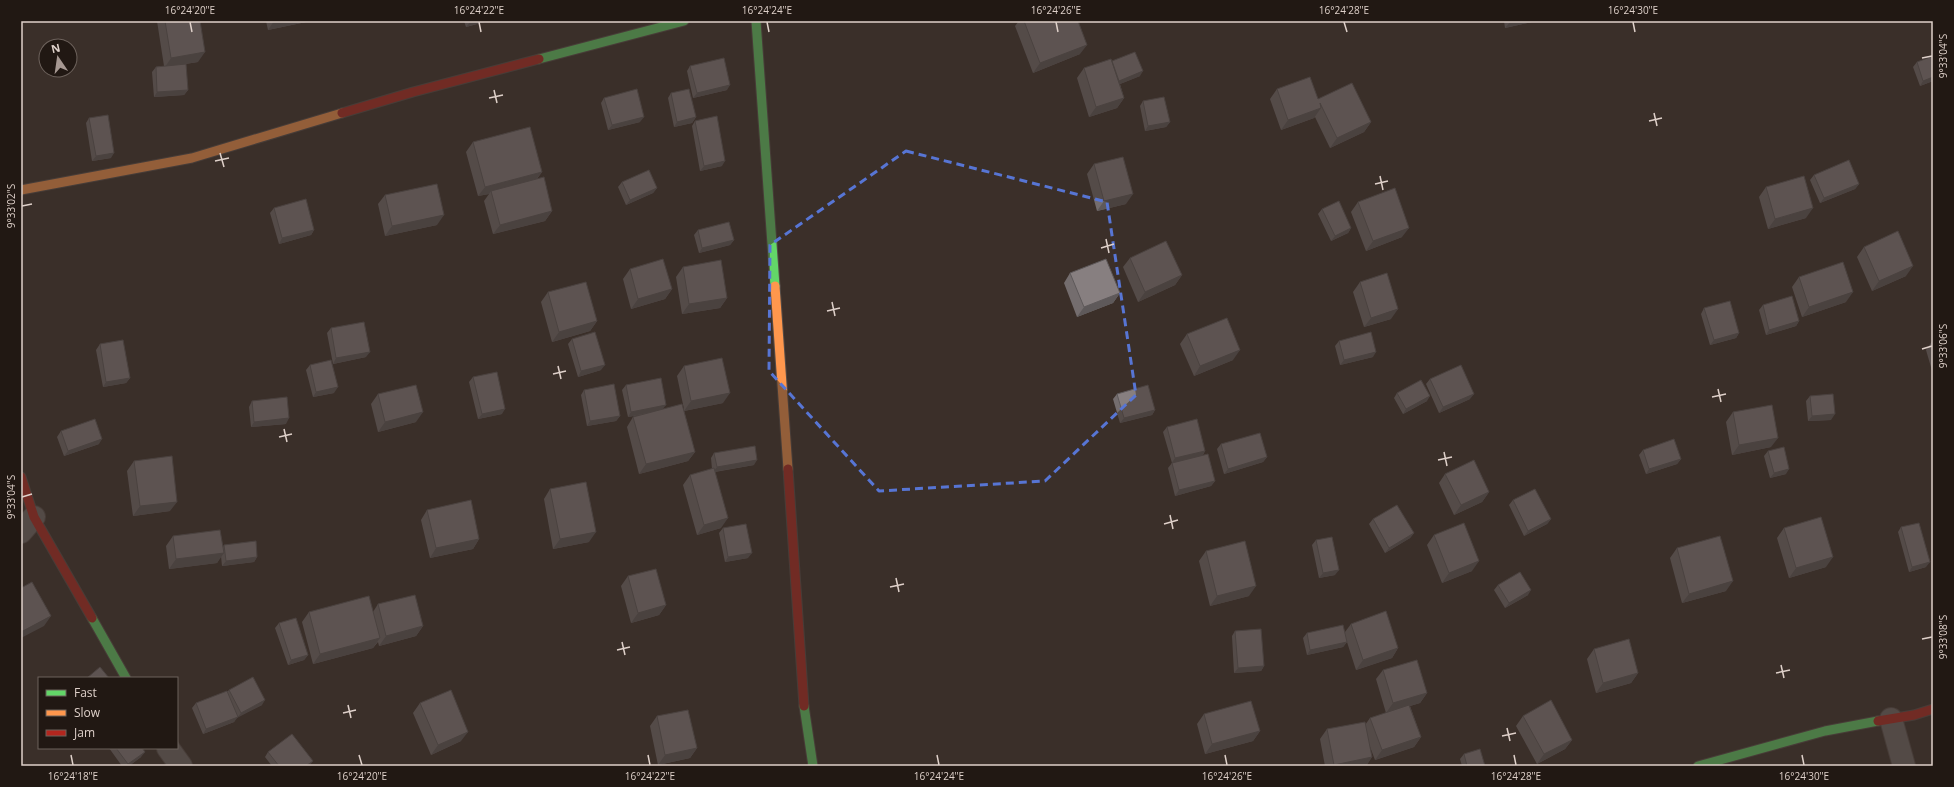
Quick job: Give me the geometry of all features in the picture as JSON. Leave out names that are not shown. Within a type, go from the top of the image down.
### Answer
[{"type":"street","points":[[21,190],[192,158],[413,92],[684,21]]},
{"type":"street","points":[[756,21],[803,695],[813,766]]},
{"type":"street","points":[[21,477],[28,524],[125,677]]},
{"type":"street","points":[[1698,766],[1825,731],[1914,715],[1933,709]]},
{"type":"street","points":[[1891,719],[1904,766]]},
{"type":"street","points":[[169,749],[181,766]]},
{"type":"highlighted area","points":[[906,151],[1107,202],[1136,395],[1045,481],[879,491],[769,371],[770,245]]},
{"type":"building","points":[[165,21],[200,21],[205,52],[171,58]]},
{"type":"building","points":[[1024,21],[1078,21],[1087,45],[1040,63]]},
{"type":"building","points":[[1135,52],[1143,71],[1119,81],[1112,61]]},
{"type":"building","points":[[1933,56],[1933,77],[1923,81],[1917,62]]},
{"type":"building","points":[[724,58],[730,85],[697,93],[690,66]]},
{"type":"building","points":[[1111,59],[1124,98],[1096,107],[1084,68]]},
{"type":"building","points":[[186,64],[188,90],[157,92],[156,67]]},
{"type":"building","points":[[1310,77],[1318,99],[1352,83],[1371,122],[1337,138],[1320,103],[1321,108],[1288,120],[1277,89]]},
{"type":"building","points":[[637,89],[644,117],[612,125],[604,98]]},
{"type":"building","points":[[689,89],[696,117],[677,122],[671,93]]},
{"type":"building","points":[[1164,97],[1170,122],[1148,126],[1143,101]]},
{"type":"building","points":[[108,115],[114,153],[96,156],[89,118]]},
{"type":"building","points":[[717,116],[725,161],[704,166],[695,121]]},
{"type":"building","points":[[530,127],[542,172],[485,187],[473,142]]},
{"type":"building","points":[[1123,157],[1133,194],[1104,201],[1094,164]]},
{"type":"building","points":[[1849,160],[1859,184],[1824,198],[1814,175]]},
{"type":"building","points":[[649,170],[657,188],[630,200],[622,182]]},
{"type":"building","points":[[1804,176],[1813,208],[1775,219],[1766,187]]},
{"type":"building","points":[[544,177],[552,211],[500,225],[491,191]]},
{"type":"building","points":[[437,184],[444,215],[392,226],[385,195]]},
{"type":"building","points":[[1395,188],[1409,228],[1373,241],[1358,202]]},
{"type":"building","points":[[306,199],[314,230],[282,238],[274,208]]},
{"type":"building","points":[[1339,201],[1351,228],[1335,236],[1322,209]]},
{"type":"building","points":[[729,222],[734,240],[702,248],[698,230]]},
{"type":"building","points":[[1898,231],[1913,266],[1879,281],[1864,247]]},
{"type":"building","points":[[1166,241],[1182,275],[1145,292],[1130,258]]},
{"type":"building","points":[[663,259],[672,289],[638,299],[630,269]]},
{"type":"building","points":[[1106,259],[1120,293],[1084,307],[1070,273]]},
{"type":"building","points":[[721,260],[727,298],[689,304],[683,267]]},
{"type":"building","points":[[1843,262],[1853,292],[1809,307],[1799,277]]},
{"type":"building","points":[[1387,273],[1398,309],[1371,318],[1360,282]]},
{"type":"building","points":[[586,282],[597,321],[559,332],[548,292]]},
{"type":"building","points":[[1792,296],[1799,321],[1769,330],[1763,305]]},
{"type":"building","points":[[1730,301],[1739,333],[1714,340],[1704,308]]},
{"type":"building","points":[[1227,318],[1240,350],[1200,366],[1187,334]]},
{"type":"building","points":[[364,322],[370,352],[336,358],[331,328]]},
{"type":"building","points":[[595,332],[605,365],[581,371],[572,339]]},
{"type":"building","points":[[1371,332],[1376,352],[1344,360],[1339,341]]},
{"type":"building","points":[[123,340],[130,378],[106,382],[100,344]]},
{"type":"building","points":[[722,358],[730,393],[691,401],[684,366]]},
{"type":"building","points":[[331,360],[338,387],[316,392],[310,365]]},
{"type":"building","points":[[1461,365],[1474,394],[1443,407],[1430,379]]},
{"type":"building","points":[[497,372],[505,409],[482,414],[473,377]]},
{"type":"building","points":[[661,378],[666,405],[631,412],[626,385]]},
{"type":"building","points":[[1421,380],[1430,396],[1406,409],[1397,393]]},
{"type":"building","points":[[614,384],[620,416],[590,421],[584,390]]},
{"type":"building","points":[[416,385],[423,412],[385,422],[378,394]]},
{"type":"building","points":[[1148,385],[1155,410],[1124,418],[1117,394]]},
{"type":"building","points":[[1833,394],[1835,414],[1812,416],[1810,396]]},
{"type":"building","points":[[287,397],[289,418],[254,422],[252,401]]},
{"type":"building","points":[[682,404],[695,452],[646,464],[633,417]]},
{"type":"building","points":[[1772,405],[1778,438],[1739,445],[1733,412]]},
{"type":"building","points":[[95,419],[102,439],[68,451],[61,431]]},
{"type":"building","points":[[1197,419],[1205,451],[1175,458],[1167,427]]},
{"type":"building","points":[[1260,433],[1267,457],[1228,469],[1221,444]]},
{"type":"building","points":[[1674,439],[1681,459],[1649,469],[1643,450]]},
{"type":"building","points":[[755,446],[757,460],[717,467],[714,453]]},
{"type":"building","points":[[1784,447],[1789,469],[1774,473],[1768,451]]},
{"type":"building","points":[[1208,454],[1215,481],[1179,490],[1172,463]]},
{"type":"building","points":[[172,456],[177,502],[140,506],[134,461]]},
{"type":"building","points":[[1474,460],[1489,492],[1461,505],[1445,474]]},
{"type":"building","points":[[714,468],[728,518],[704,525],[690,475]]},
{"type":"building","points":[[586,482],[596,532],[560,539],[550,489]]},
{"type":"building","points":[[1535,489],[1551,519],[1528,531],[1513,500]]},
{"type":"building","points":[[471,500],[479,539],[436,548],[427,510]]},
{"type":"building","points":[[1397,505],[1414,533],[1389,548],[1373,519]]},
{"type":"building","points":[[1821,517],[1833,557],[1796,568],[1784,528]]},
{"type":"building","points":[[1464,523],[1479,561],[1449,573],[1434,535]]},
{"type":"building","points":[[1919,523],[1930,562],[1912,567],[1901,527]]},
{"type":"building","points":[[746,524],[752,553],[728,557],[723,528]]},
{"type":"building","points":[[220,530],[224,553],[176,559],[173,536]]},
{"type":"building","points":[[1720,536],[1733,581],[1689,594],[1677,548]]},
{"type":"building","points":[[1332,537],[1339,570],[1323,573],[1316,540]]},
{"type":"building","points":[[256,541],[257,557],[226,561],[224,545]]},
{"type":"building","points":[[1245,541],[1256,586],[1217,596],[1206,551]]},
{"type":"building","points":[[656,569],[666,605],[638,613],[628,576]]},
{"type":"building","points":[[1520,572],[1531,590],[1509,603],[1498,585]]},
{"type":"building","points":[[32,582],[51,616],[21,632],[21,588]]},
{"type":"building","points":[[415,595],[423,626],[386,636],[378,604]]},
{"type":"building","points":[[369,596],[380,638],[320,654],[309,612]]},
{"type":"building","points":[[1386,611],[1398,648],[1363,660],[1351,624]]},
{"type":"building","points":[[296,618],[308,655],[291,660],[279,623]]},
{"type":"building","points":[[1343,625],[1347,642],[1310,650],[1307,633]]},
{"type":"building","points":[[1261,629],[1264,666],[1238,668],[1235,631]]},
{"type":"building","points":[[1629,639],[1638,673],[1603,683],[1594,649]]},
{"type":"building","points":[[1417,660],[1427,693],[1393,703],[1383,670]]},
{"type":"building","points":[[100,667],[108,677],[88,677]]},
{"type":"building","points":[[253,677],[265,700],[241,713],[229,690]]},
{"type":"building","points":[[451,690],[468,732],[438,745],[420,703]]},
{"type":"building","points":[[227,691],[238,717],[206,729],[196,703]]},
{"type":"building","points":[[1551,700],[1572,740],[1544,754],[1523,716]]},
{"type":"building","points":[[1251,701],[1260,731],[1212,744],[1204,714]]},
{"type":"building","points":[[1409,705],[1421,737],[1382,750],[1370,718]]},
{"type":"building","points":[[688,710],[697,748],[665,755],[657,716]]},
{"type":"building","points":[[1365,722],[1372,757],[1334,765],[1327,729]]},
{"type":"building","points":[[292,734],[313,761],[306,766],[279,766],[268,752]]},
{"type":"building","points":[[117,749],[143,749],[145,752],[128,764]]},
{"type":"building","points":[[1480,749],[1485,766],[1467,766],[1464,754]]},
{"type":"traffic: fast","points":[[539,59],[684,21]]},
{"type":"traffic: fast","points":[[756,21],[775,286]]},
{"type":"traffic: fast","points":[[92,618],[125,677]]},
{"type":"traffic: fast","points":[[804,706],[813,766]]},
{"type":"traffic: fast","points":[[1698,766],[1825,731],[1878,721]]},
{"type":"traffic: slow","points":[[21,190],[192,158],[342,113]]},
{"type":"traffic: slow","points":[[775,286],[788,469]]},
{"type":"traffic: jam","points":[[342,113],[413,92],[539,59]]},
{"type":"traffic: jam","points":[[788,469],[804,706]]},
{"type":"traffic: jam","points":[[21,477],[34,517],[92,618]]},
{"type":"traffic: jam","points":[[1878,721],[1914,715],[1933,709]]}]
